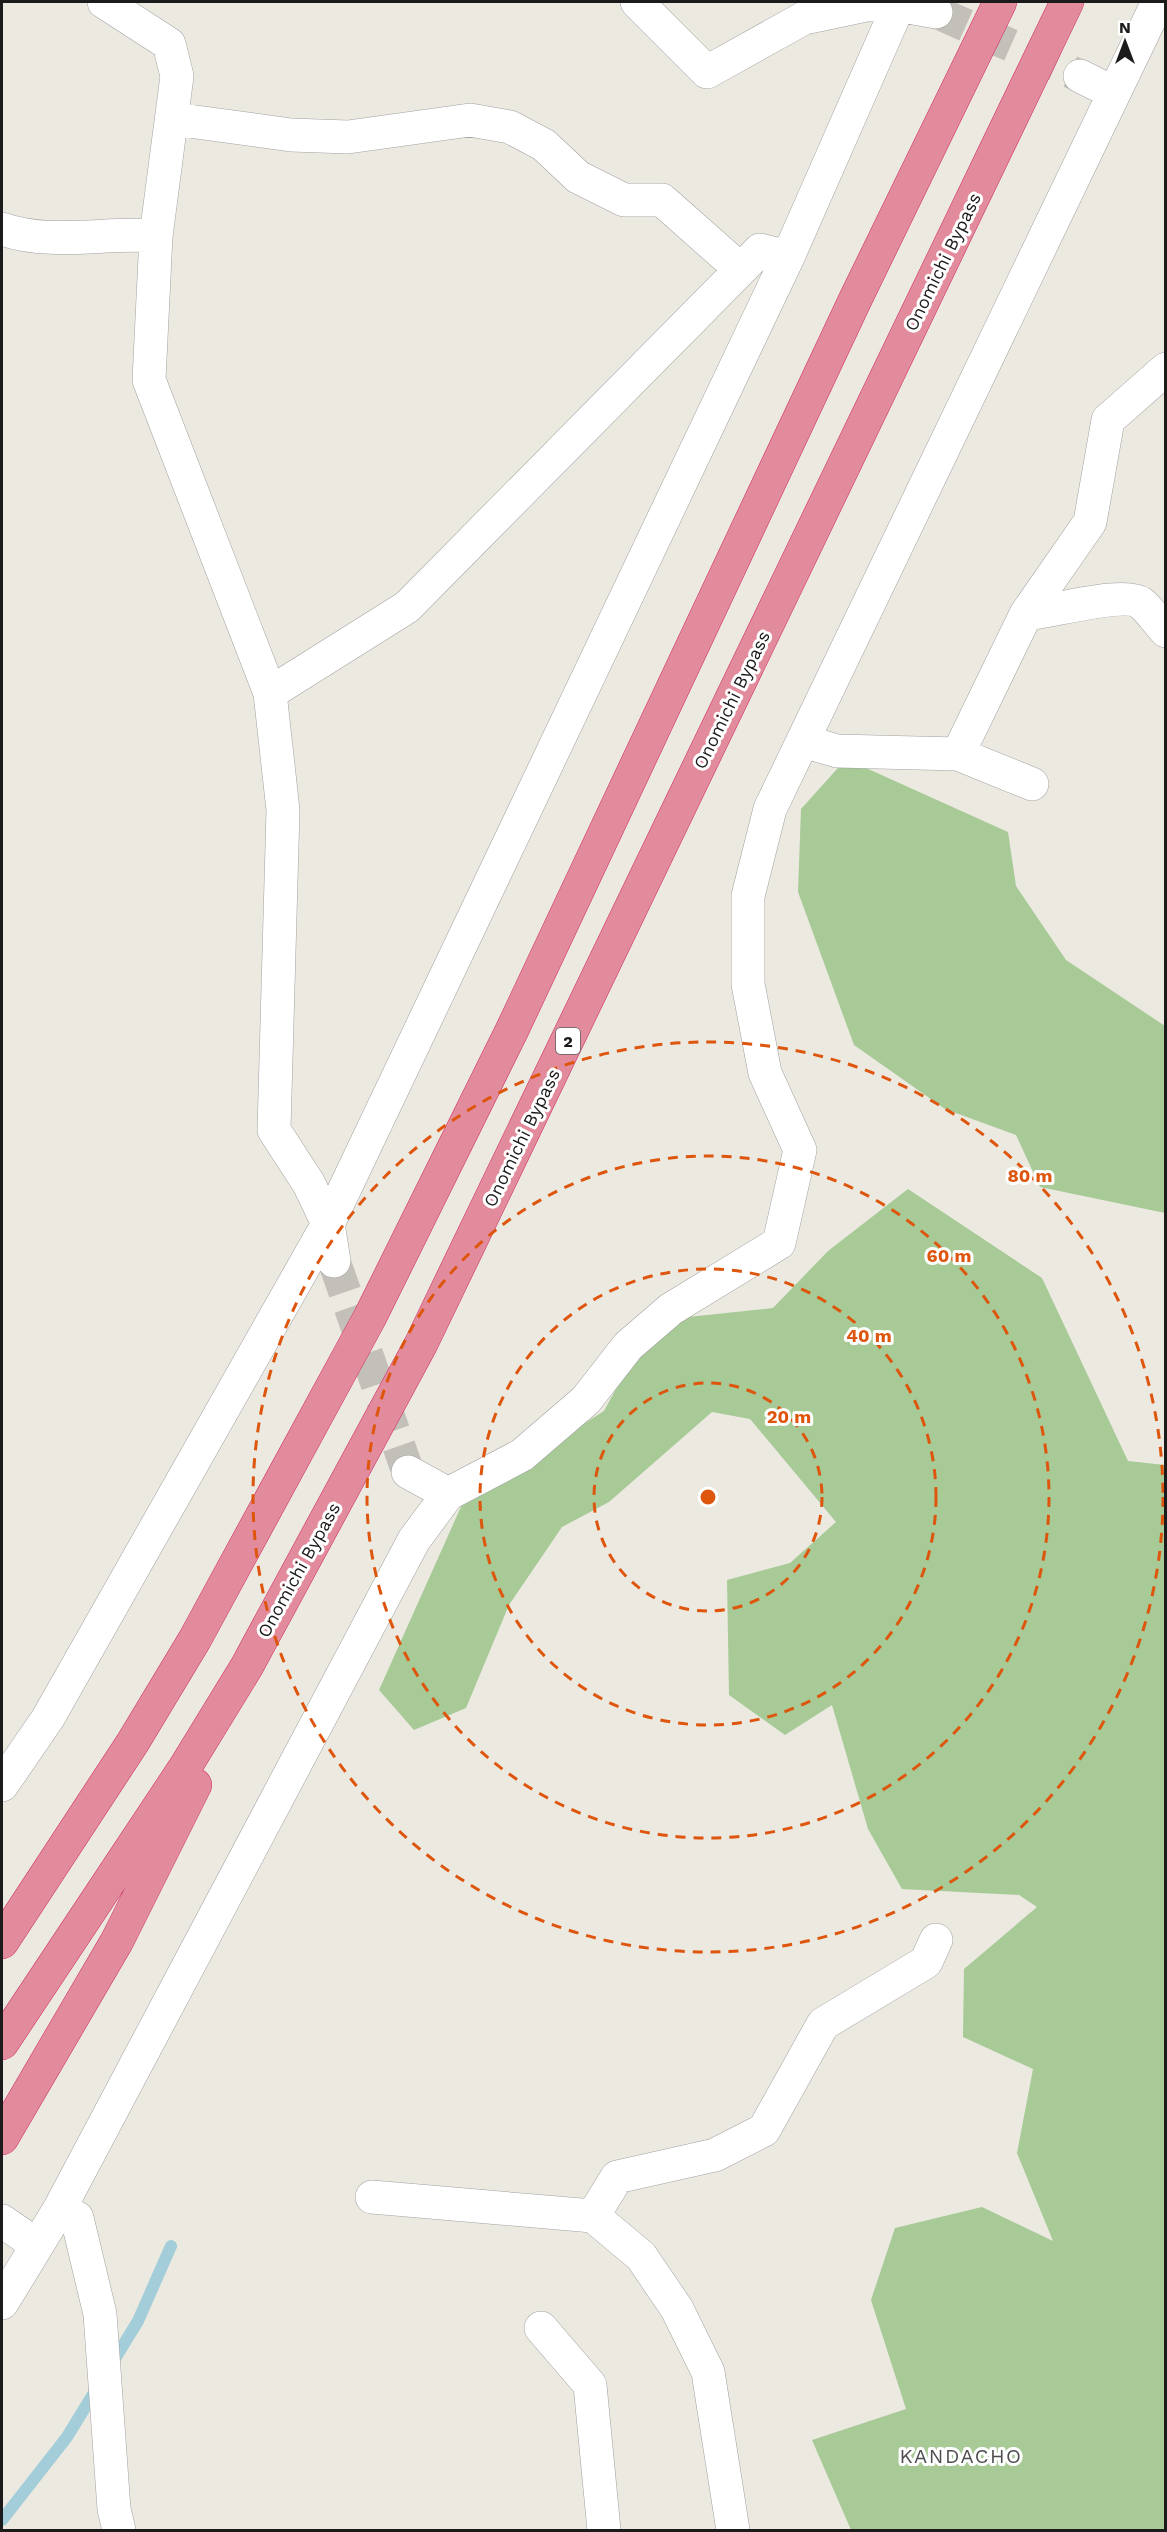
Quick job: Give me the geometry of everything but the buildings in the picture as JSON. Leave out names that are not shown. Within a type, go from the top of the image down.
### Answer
[{"type":"highway","points":[[2,1942],[134,1742],[195,1639],[376,1306],[513,1028],[855,300],[1000,2]]},
{"type":"highway","name":"Onomichi Bypass","points":[[2,2043],[184,1769],[247,1666],[421,1344],[491,1203],[1067,2]]},
{"type":"highway","points":[[2,2138],[117,1941],[331,1513]]},
{"type":"highway","points":[[2,1906],[134,1742]]},
{"type":"street","points":[[104,2],[169,44],[177,76],[174,119],[156,236],[149,380],[270,693],[283,810],[274,1130],[309,1184],[327,1224],[334,1261]]},
{"type":"street","points":[[637,2],[707,72],[804,18],[880,2],[936,12]]},
{"type":"street","points":[[2,2303],[60,2208],[414,1540],[448,1494],[522,1455],[586,1400],[628,1346],[671,1309],[780,1243],[800,1150],[765,1073],[748,984],[748,896],[770,809],[1158,2]]},
{"type":"street","points":[[2,1785],[48,1718],[327,1224],[788,257],[899,4]]},
{"type":"street","points":[[1080,76],[1114,93]]},
{"type":"street","points":[[174,119],[303,136],[348,137],[470,120],[510,127],[544,145],[578,177],[624,200],[662,200],[740,269]]},
{"type":"street","points":[[2,229],[22,236],[95,238],[156,236]]},
{"type":"street","points":[[270,693],[407,607],[760,250],[788,257]]},
{"type":"street","points":[[958,754],[1026,614],[1090,522],[1108,420],[1166,369]]},
{"type":"street","points":[[1026,614],[1054,611],[1117,597],[1140,603],[1166,631]]},
{"type":"street","points":[[802,741],[837,751],[958,754],[1032,784]]},
{"type":"street","points":[[408,1472],[448,1494]]},
{"type":"street","points":[[593,2216],[617,2177],[715,2155],[764,2130],[823,2024],[926,1962],[936,1940]]},
{"type":"street","points":[[372,2198],[593,2216],[641,2256],[678,2308],[708,2372],[733,2530]]},
{"type":"street","points":[[60,2208],[77,2218],[100,2314],[114,2509],[118,2530]]},
{"type":"street","points":[[2,2221],[37,2246]]},
{"type":"street","points":[[541,2328],[590,2385],[604,2530]]},
{"type":"green space","points":[[846,759],[1008,832],[1016,886],[1066,960],[1165,1026],[1165,1213],[1040,1187],[1016,1135],[945,1109],[854,1045],[798,892],[801,809]]},
{"type":"green space","points":[[908,1189],[1042,1278],[1128,1461],[1165,1465],[1165,2530],[851,2530],[812,2440],[906,2409],[871,2300],[895,2228],[982,2207],[1053,2241],[1017,2153],[1033,2069],[963,2037],[964,1969],[1037,1907],[1019,1895],[902,1889],[868,1829],[832,1705],[785,1735],[729,1695],[727,1580],[790,1563],[836,1522],[750,1419],[712,1412],[609,1502],[562,1527],[509,1605],[466,1708],[414,1730],[379,1690],[464,1500],[604,1411],[631,1361],[688,1317],[773,1308],[828,1251]]},
{"type":"waterway","points":[[111,2365],[138,2321],[171,2246]]},
{"type":"waterway","points":[[2,2520],[67,2437],[97,2388]]},
{"type":"tunnel","points":[[936,12],[1080,76]]},
{"type":"tunnel","points":[[334,1261],[408,1472]]},
{"type":"district","name":"KANDACHO","points":[[961,2456]]}]
